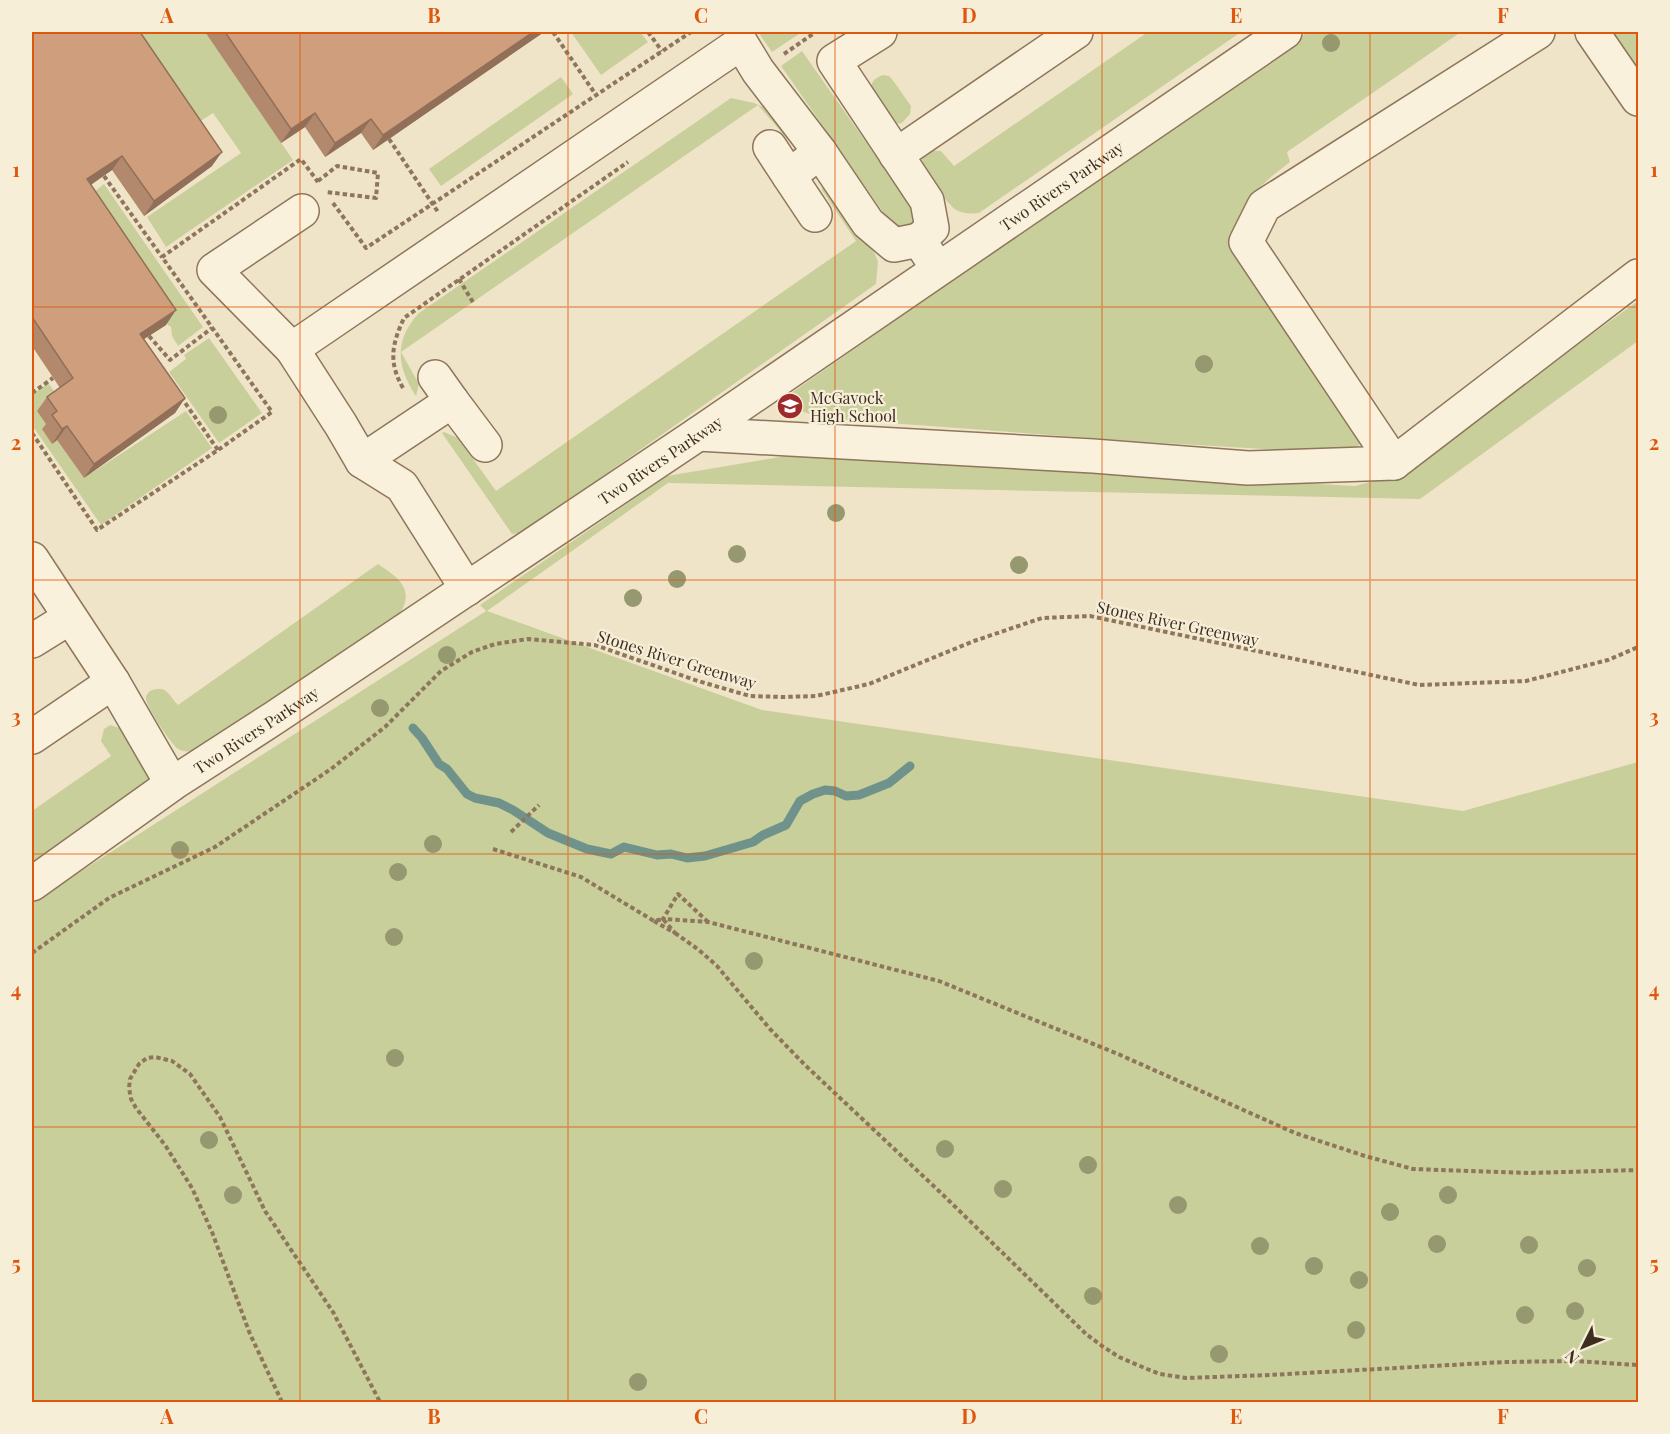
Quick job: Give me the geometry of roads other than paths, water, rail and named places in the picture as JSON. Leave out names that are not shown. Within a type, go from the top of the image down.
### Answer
[{"type":"lane","points":[[292,349],[456,237],[737,37],[868,223],[894,245],[919,240],[932,228],[927,201],[834,62],[880,32]]},
{"type":"lane","points":[[896,155],[1076,32]]},
{"type":"lane","name":"Two Rivers Parkway","points":[[32,884],[172,784],[698,434],[1285,32]]},
{"type":"lane","points":[[1394,463],[1246,242],[1264,206],[1538,32]]},
{"type":"lane","points":[[1592,32],[1638,99]]},
{"type":"lane","points":[[770,147],[815,214]]},
{"type":"lane","points":[[789,176],[820,152]]},
{"type":"lane","points":[[314,202],[214,270],[292,349],[362,461],[402,486],[466,589]]},
{"type":"lane","points":[[919,240],[938,269]]},
{"type":"lane","points":[[698,434],[1248,468],[1394,463],[1638,276]]},
{"type":"lane","points":[[362,461],[444,389],[485,446]]},
{"type":"lane","points":[[32,559],[113,682],[172,784]]},
{"type":"lane","points":[[32,641],[69,618]]},
{"type":"lane","points":[[32,737],[113,682]]},
{"type":"waterway","points":[[413,728],[439,764],[447,769],[467,794],[499,803],[548,833],[587,849],[611,854],[624,847],[657,855],[671,854],[687,858],[705,856],[753,842],[786,825],[800,801],[813,794],[825,790],[846,796],[859,795],[889,783],[910,766]]},
{"type":"place","name":"McGavock High School","points":[[790,406]]}]
